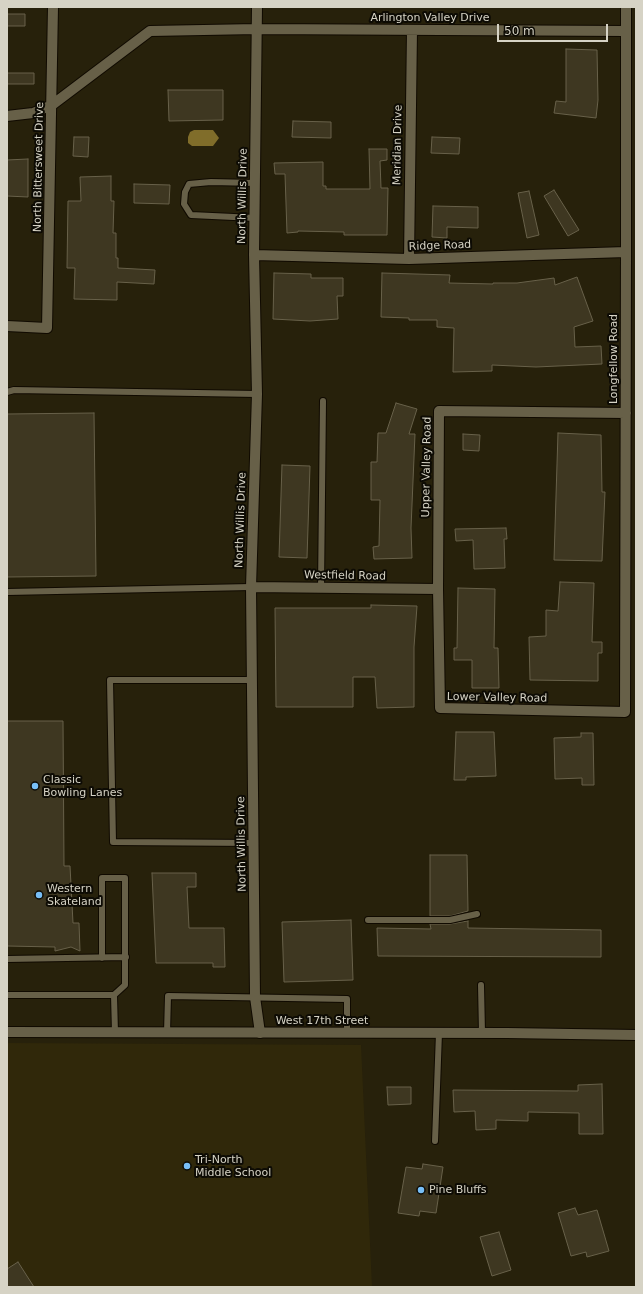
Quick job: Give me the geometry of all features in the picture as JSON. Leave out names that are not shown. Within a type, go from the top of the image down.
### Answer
[{"type":"street","name":"North Bittersweet Drive","points":[[7,326],[47,328],[53,7]]},
{"type":"street","name":"North Willis Drive","points":[[257,7],[254,255],[257,394],[251,587],[255,997],[260,1033]]},
{"type":"street","name":"Longfellow Road","points":[[625,712],[626,7]]},
{"type":"street","name":"Arlington Valley Drive","points":[[7,116],[34,113],[52,106],[150,31],[257,29],[626,31]]},
{"type":"street","name":"Meridian Drive","points":[[409,259],[412,30]]},
{"type":"street","name":"Ridge Road","points":[[254,255],[409,259],[626,252]]},
{"type":"street","name":"Upper Valley Road","points":[[438,589],[439,411],[626,413]]},
{"type":"street","name":"Westfield Road","points":[[251,587],[438,589]]},
{"type":"street","name":"Lower Valley Road","points":[[438,589],[440,708],[625,712]]},
{"type":"street","name":"West 17th Street","points":[[7,1032],[482,1033],[636,1036]]},
{"type":"lane","points":[[255,183],[211,182],[189,184],[185,192],[184,204],[191,215],[255,218]]},
{"type":"lane","points":[[7,392],[14,390],[257,394]]},
{"type":"lane","points":[[321,588],[323,401]]},
{"type":"lane","points":[[7,592],[251,587]]},
{"type":"lane","points":[[252,680],[110,680],[113,842],[254,843]]},
{"type":"lane","points":[[7,995],[114,995],[125,985],[125,878],[102,878],[102,958]]},
{"type":"lane","points":[[368,920],[450,920],[477,914]]},
{"type":"lane","points":[[7,959],[126,957]]},
{"type":"lane","points":[[481,985],[482,1033]]},
{"type":"lane","points":[[114,995],[115,1032]]},
{"type":"lane","points":[[167,1032],[168,996],[347,999],[347,1033]]},
{"type":"lane","points":[[435,1141],[439,1033]]},
{"type":"shaded area","points":[[194,130],[213,130],[219,138],[213,146],[192,146],[188,143],[188,137],[190,132]]},
{"type":"shaded area","name":"Tri-North Middle School","points":[[7,1043],[361,1045],[372,1287],[7,1287]]},
{"type":"building","points":[[7,14],[25,14],[25,26],[7,26]]},
{"type":"building","points":[[566,49],[597,50],[598,100],[596,118],[554,113],[556,101],[566,102]]},
{"type":"building","points":[[7,73],[34,73],[34,84],[7,84]]},
{"type":"building","points":[[168,90],[223,90],[223,120],[169,121]]},
{"type":"building","points":[[293,121],[331,122],[331,138],[292,137]]},
{"type":"building","points":[[74,137],[89,137],[88,157],[73,156]]},
{"type":"building","points":[[432,137],[460,138],[459,154],[431,153]]},
{"type":"building","points":[[369,149],[387,149],[387,160],[380,161],[381,188],[388,188],[387,235],[344,235],[344,232],[298,231],[287,233],[285,174],[275,174],[274,163],[323,162],[323,186],[326,186],[326,189],[370,189]]},
{"type":"building","points":[[28,159],[28,197],[7,196],[7,160]]},
{"type":"building","points":[[111,176],[111,201],[114,201],[113,233],[116,233],[116,258],[118,258],[118,268],[155,270],[154,284],[117,282],[117,300],[74,299],[75,268],[67,268],[68,201],[81,201],[80,177]]},
{"type":"building","points":[[134,184],[170,185],[169,204],[134,203]]},
{"type":"building","points":[[554,190],[579,230],[568,236],[544,196]]},
{"type":"building","points":[[529,191],[539,235],[527,238],[518,193]]},
{"type":"building","points":[[433,206],[478,207],[478,228],[447,227],[447,238],[432,237]]},
{"type":"building","points":[[274,273],[311,274],[311,278],[343,278],[343,296],[337,296],[338,319],[310,321],[273,319]]},
{"type":"building","points":[[382,273],[450,275],[449,283],[493,284],[517,283],[554,278],[555,285],[577,277],[593,321],[574,327],[575,347],[601,346],[602,364],[536,367],[492,365],[492,371],[453,372],[454,328],[437,327],[437,320],[409,320],[409,318],[381,317]]},
{"type":"building","points":[[396,403],[417,409],[409,434],[415,434],[411,528],[412,558],[374,559],[373,547],[379,546],[380,500],[371,500],[371,462],[377,462],[378,433],[386,433]]},
{"type":"building","points":[[94,413],[96,576],[7,577],[7,414]]},
{"type":"building","points":[[558,433],[601,435],[602,492],[605,492],[602,561],[554,560]]},
{"type":"building","points":[[463,434],[480,435],[479,451],[463,450]]},
{"type":"building","points":[[282,465],[310,466],[307,558],[279,557]]},
{"type":"building","points":[[506,528],[507,539],[504,539],[505,568],[474,569],[473,540],[456,541],[455,529]]},
{"type":"building","points":[[560,582],[594,583],[592,642],[602,642],[602,653],[598,653],[598,681],[530,680],[529,637],[546,636],[546,610],[558,611]]},
{"type":"building","points":[[458,588],[495,589],[494,648],[498,648],[499,688],[472,688],[472,660],[454,660],[454,648],[457,648]]},
{"type":"building","points":[[371,605],[417,606],[414,647],[414,707],[377,708],[375,677],[353,677],[353,707],[276,707],[275,608],[371,608]]},
{"type":"building","points":[[7,721],[63,721],[64,866],[70,866],[73,923],[79,923],[80,951],[71,947],[55,951],[55,947],[7,946]]},
{"type":"building","points":[[456,732],[494,732],[496,776],[466,777],[466,780],[454,780]]},
{"type":"building","points":[[581,733],[593,733],[594,785],[582,785],[582,778],[555,779],[554,738],[581,737]]},
{"type":"building","points":[[430,855],[467,855],[468,911],[450,916],[430,916]]},
{"type":"building","points":[[152,873],[196,873],[196,887],[187,887],[189,928],[224,928],[225,967],[213,967],[213,963],[156,963]]},
{"type":"building","points":[[351,920],[353,980],[284,982],[282,922]]},
{"type":"building","points":[[468,921],[468,928],[601,930],[601,957],[378,956],[377,928],[431,929],[430,924],[450,924]]},
{"type":"building","points":[[602,1084],[603,1134],[579,1134],[579,1113],[528,1112],[528,1121],[496,1120],[496,1129],[476,1130],[475,1111],[454,1112],[453,1090],[578,1091],[578,1085]]},
{"type":"building","points":[[387,1087],[411,1087],[411,1104],[388,1105]]},
{"type":"building","name":"Pine Bluffs","points":[[423,1164],[443,1167],[436,1213],[420,1211],[419,1216],[398,1213],[406,1167],[422,1169]]},
{"type":"building","points":[[575,1208],[578,1215],[597,1210],[609,1251],[587,1257],[586,1252],[571,1256],[558,1213]]},
{"type":"building","points":[[499,1232],[511,1270],[492,1276],[480,1237]]},
{"type":"building","points":[[18,1262],[34,1287],[7,1287],[7,1269]]},
{"type":"place","name":"Classic Bowling Lanes","points":[[35,786]]},
{"type":"place","name":"Western Skateland","points":[[39,895]]},
{"type":"place","name":"Tri-North Middle School","points":[[187,1166]]},
{"type":"place","name":"Pine Bluffs","points":[[421,1190]]}]
